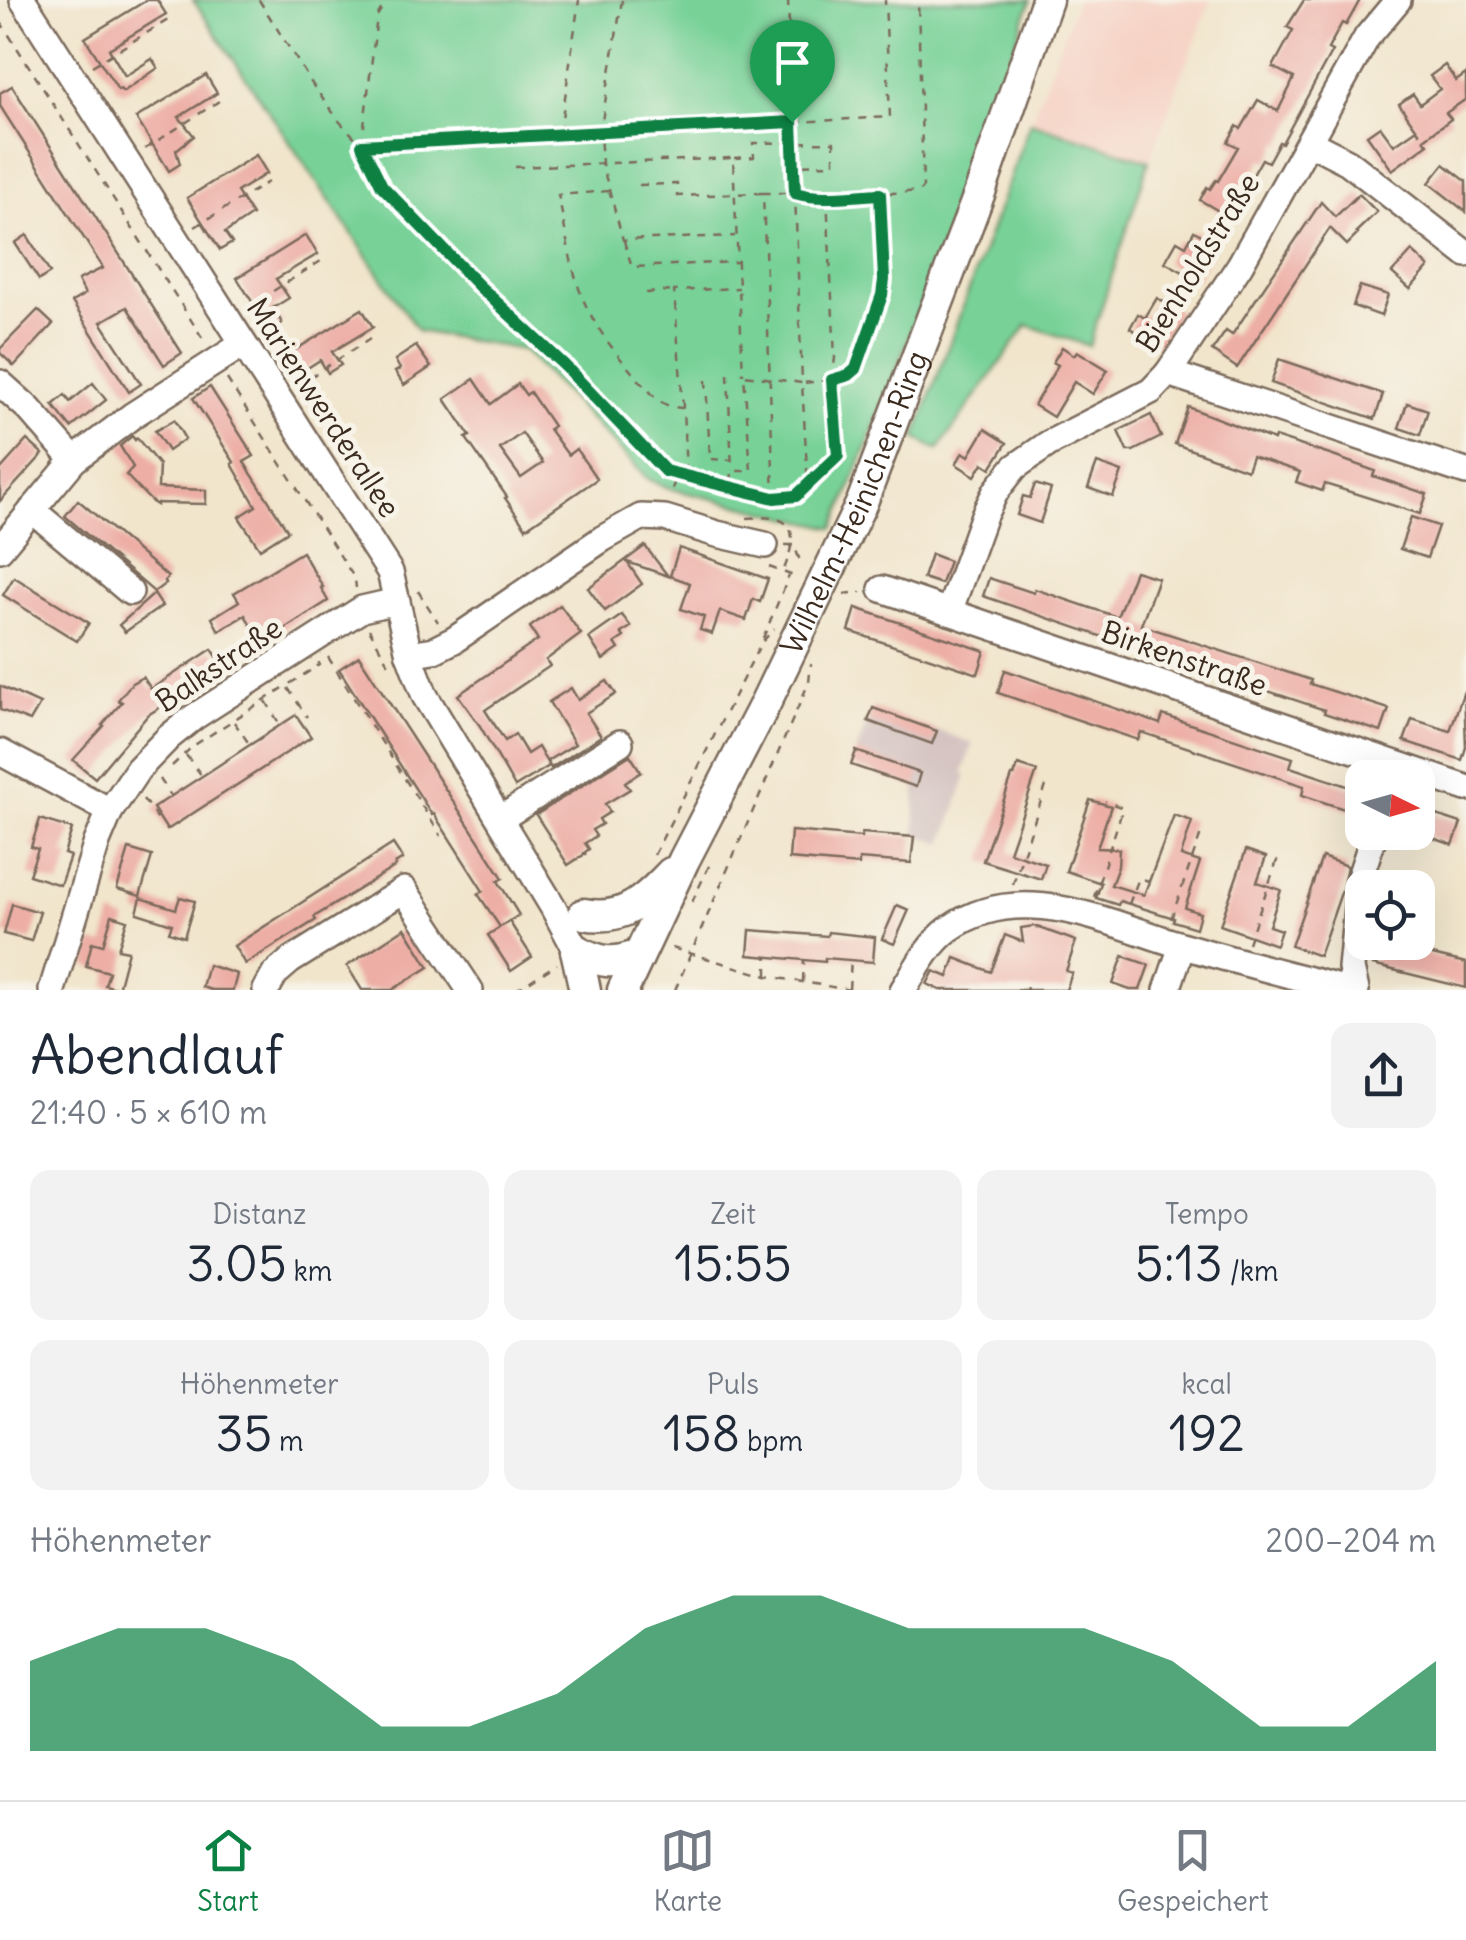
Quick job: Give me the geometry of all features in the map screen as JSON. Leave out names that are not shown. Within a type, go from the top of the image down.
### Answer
[{"type":"main road","name":"Wilhelm-Heinichen-Ring","points":[[627,973],[762,710],[862,502],[980,192],[1047,0]]},
{"type":"main road","points":[[577,935],[602,918],[632,908],[684,860]]},
{"type":"main road","points":[[577,935],[618,944],[627,973]]},
{"type":"main road","points":[[577,935],[585,990]]},
{"type":"street","name":"Marienwerderallee","points":[[24,0],[390,572],[409,654],[424,696],[529,868],[556,896],[577,935]]},
{"type":"street","name":"Bienholdstraße","points":[[949,612],[984,516],[996,491],[1015,467],[1048,444],[1151,391],[1168,373],[1240,265],[1367,37],[1398,0]]},
{"type":"street","points":[[1309,142],[1348,162],[1466,254]]},
{"type":"street","points":[[0,548],[74,460],[133,414],[242,344]]},
{"type":"street","points":[[1168,373],[1466,472]]},
{"type":"street","points":[[0,383],[74,460]]},
{"type":"street","points":[[32,510],[130,592]]},
{"type":"street","points":[[409,654],[434,650],[454,640],[602,539],[641,517],[665,518],[765,555]]},
{"type":"street","name":"Birkenstraße","points":[[882,589],[1466,788]]},
{"type":"street","name":"Balkstraße","points":[[52,990],[97,842],[110,811],[138,769],[194,717],[362,609],[396,602]]},
{"type":"street","points":[[500,819],[620,744]]},
{"type":"street","points":[[0,752],[110,811]]},
{"type":"street","points":[[1356,990],[1351,968],[1360,877],[1369,850]]},
{"type":"street","points":[[266,990],[274,974],[290,961],[404,890],[470,990]]},
{"type":"street","points":[[903,990],[922,958],[949,929],[984,912],[1020,905],[1076,910],[1173,942],[1347,990]]},
{"type":"street","points":[[1167,990],[1173,942]]},
{"type":"path","points":[[259,0],[314,87],[362,145],[382,186],[479,286],[564,365],[665,471],[774,498],[796,496],[838,456],[832,380],[835,358],[828,196]]},
{"type":"path","points":[[362,145],[377,16],[387,0]]},
{"type":"path","points":[[560,134],[579,0]]},
{"type":"path","points":[[622,0],[600,133],[602,164],[632,268],[738,262]]},
{"type":"path","points":[[788,0],[808,486]]},
{"type":"path","points":[[362,145],[890,117],[885,0]]},
{"type":"path","points":[[639,185],[677,184],[677,196],[828,196],[920,191],[923,187],[918,0]]},
{"type":"path","points":[[86,70],[168,20]]},
{"type":"path","points":[[0,21],[355,580],[371,634],[396,678]]},
{"type":"path","points":[[139,152],[219,101]]},
{"type":"path","points":[[515,167],[754,157],[753,142],[834,142],[834,164],[793,165]]},
{"type":"path","points":[[732,471],[751,471],[733,158]]},
{"type":"path","points":[[190,231],[268,182]]},
{"type":"path","points":[[609,191],[558,195],[577,279],[590,315],[626,365],[668,408],[684,408]]},
{"type":"path","points":[[763,193],[774,498]]},
{"type":"path","points":[[744,375],[802,383],[832,380],[856,369],[882,295],[880,194]]},
{"type":"path","points":[[623,240],[737,236]]},
{"type":"path","points":[[241,311],[321,261]]},
{"type":"path","points":[[646,292],[740,288]]},
{"type":"path","points":[[674,291],[686,476]]},
{"type":"path","points":[[290,389],[370,339]]},
{"type":"path","points":[[728,374],[731,488]]},
{"type":"path","points":[[706,380],[710,459],[731,460]]},
{"type":"path","points":[[672,490],[677,474]]},
{"type":"path","points":[[794,544],[801,563]]},
{"type":"path","points":[[765,555],[790,575],[809,581]]},
{"type":"path","points":[[652,859],[762,643],[790,575]]},
{"type":"path","points":[[762,643],[781,619]]},
{"type":"path","points":[[322,648],[441,836]]},
{"type":"path","points":[[675,990],[809,682],[812,663]]},
{"type":"path","points":[[287,686],[307,717]]},
{"type":"path","points":[[265,700],[280,725]]},
{"type":"path","points":[[233,721],[250,745]]},
{"type":"path","points":[[185,754],[202,776]]},
{"type":"path","points":[[157,774],[171,796]]},
{"type":"path","points":[[1005,908],[1046,786]]},
{"type":"path","points":[[1088,914],[1123,808],[1105,801]]},
{"type":"path","points":[[1173,942],[1202,831]]},
{"type":"path","points":[[1242,962],[1279,854]]},
{"type":"path","points":[[1121,925],[1138,878],[1148,881]]},
{"type":"path","points":[[516,990],[562,960],[577,935]]},
{"type":"path","points":[[670,948],[767,976],[849,990],[851,960]]},
{"type":"path","points":[[767,957],[767,976]]},
{"type":"path","points":[[803,982],[804,960]]},
{"type":"shaded area","points":[[1077,0],[1211,0],[1149,161],[1030,122]]},
{"type":"shaded area","points":[[873,708],[973,743],[963,773],[967,775],[943,844],[916,834],[915,787],[851,765]]},
{"type":"green space","points":[[193,0],[1031,0],[911,331],[834,528],[649,480],[523,350],[418,331]]},
{"type":"green space","points":[[1030,122],[1149,161],[1089,346],[1027,325],[938,450],[915,438]]},
{"type":"building","points":[[147,0],[157,0],[166,14],[109,49],[125,76],[152,59],[158,68],[123,92],[85,38]]},
{"type":"building","points":[[1304,0],[1360,0],[1346,25],[1342,23],[1328,49],[1332,51],[1282,143],[1279,142],[1268,162],[1262,159],[1229,217],[1200,200],[1207,187],[1210,189],[1218,181],[1238,147],[1228,142],[1237,126],[1241,129],[1258,100],[1278,111],[1294,78],[1273,67],[1293,30],[1287,27]]},
{"type":"building","points":[[1445,65],[1456,81],[1466,74],[1466,99],[1446,113],[1451,119],[1424,139],[1428,144],[1392,170],[1367,135],[1380,126],[1394,145],[1417,129],[1399,104],[1413,94],[1420,104],[1440,89],[1430,76]]},
{"type":"building","points":[[206,75],[217,93],[179,117],[194,136],[176,150],[180,164],[169,171],[136,118]]},
{"type":"building","points":[[12,86],[182,353],[164,365],[127,307],[101,322],[141,384],[129,392],[72,302],[85,294],[78,280],[103,268],[0,106],[0,93]]},
{"type":"building","points":[[256,155],[267,173],[237,192],[252,215],[225,233],[232,243],[220,250],[187,198]]},
{"type":"building","points":[[1444,164],[1466,181],[1466,212],[1429,183]]},
{"type":"building","points":[[1359,194],[1377,212],[1347,245],[1330,228],[1237,368],[1212,351],[1226,331],[1232,335],[1321,202],[1335,217]]},
{"type":"building","points":[[1194,231],[1216,243],[1196,279],[1165,262],[1177,241],[1186,246]]},
{"type":"building","points":[[27,235],[50,273],[39,280],[15,243]]},
{"type":"building","points":[[306,235],[318,254],[276,279],[289,298],[273,308],[282,323],[270,330],[237,278]]},
{"type":"building","points":[[1412,251],[1429,267],[1410,289],[1392,273]]},
{"type":"building","points":[[1360,286],[1388,295],[1381,316],[1353,306]]},
{"type":"building","points":[[1157,298],[1179,311],[1158,345],[1130,328],[1138,314],[1145,318]]},
{"type":"building","points":[[362,309],[373,327],[332,352],[341,365],[328,373],[320,360],[298,374],[287,355]]},
{"type":"building","points":[[38,310],[53,324],[14,366],[0,349]]},
{"type":"building","points":[[416,346],[431,367],[404,385],[395,372],[400,369],[395,360]]},
{"type":"building","points":[[1062,347],[1074,355],[1077,351],[1108,370],[1093,394],[1074,382],[1053,417],[1034,405],[1058,365],[1053,362]]},
{"type":"building","points":[[1279,359],[1383,394],[1375,419],[1271,383]]},
{"type":"building","points":[[474,379],[491,404],[518,384],[526,395],[530,392],[568,455],[576,449],[597,479],[526,528],[445,399]],"holes":[[[522,433],[543,463],[521,478],[500,449]]]},
{"type":"building","points":[[93,383],[106,400],[71,428],[53,405],[65,395],[70,402]]},
{"type":"building","points":[[210,387],[254,456],[244,462],[288,531],[260,549],[239,517],[256,506],[234,462],[193,398]]},
{"type":"building","points":[[1407,403],[1428,410],[1420,435],[1399,428]]},
{"type":"building","points":[[1188,407],[1274,440],[1275,437],[1375,471],[1373,476],[1427,494],[1420,514],[1325,484],[1322,491],[1296,482],[1300,472],[1252,456],[1247,470],[1175,444]]},
{"type":"building","points":[[1151,415],[1161,437],[1127,451],[1118,431]]},
{"type":"building","points":[[174,420],[185,439],[168,451],[155,431]]},
{"type":"building","points":[[985,429],[1007,443],[991,468],[983,463],[975,476],[956,464],[963,452],[969,456]]},
{"type":"building","points":[[132,436],[159,465],[158,488],[206,490],[206,504],[152,502],[126,475],[133,467],[120,446]]},
{"type":"building","points":[[27,440],[43,454],[0,501],[0,470]]},
{"type":"building","points":[[1097,463],[1122,472],[1113,497],[1088,488]]},
{"type":"building","points":[[1035,484],[1051,489],[1040,523],[1017,515],[1023,496],[1030,498]]},
{"type":"building","points":[[78,500],[168,577],[166,583],[154,592],[65,516]]},
{"type":"building","points":[[1411,517],[1438,526],[1427,558],[1400,549]]},
{"type":"building","points":[[645,546],[668,576],[627,562],[642,584],[605,611],[588,588]]},
{"type":"building","points":[[679,548],[768,579],[760,602],[753,599],[746,620],[720,611],[712,634],[700,630],[704,617],[681,609],[690,583],[670,576]]},
{"type":"building","points":[[302,552],[328,601],[262,643],[245,615],[219,631],[212,618],[239,601],[234,593]]},
{"type":"building","points":[[931,554],[949,561],[941,584],[923,578]]},
{"type":"building","points":[[1135,571],[1158,578],[1141,625],[1389,709],[1381,732],[983,596],[989,578],[1117,617]]},
{"type":"building","points":[[14,577],[89,623],[77,641],[3,595]]},
{"type":"building","points":[[154,594],[162,606],[125,632],[119,625]]},
{"type":"building","points":[[560,605],[581,634],[546,660],[550,666],[485,710],[505,741],[515,734],[527,754],[538,747],[549,766],[515,787],[458,695],[538,640],[530,627]]},
{"type":"building","points":[[856,608],[985,651],[978,674],[849,631]]},
{"type":"building","points":[[622,615],[631,627],[615,643],[619,649],[603,660],[589,638]]},
{"type":"building","points":[[212,649],[224,667],[148,715],[95,778],[73,760],[104,726],[132,683],[143,677],[151,689]]},
{"type":"building","points":[[359,656],[503,878],[498,881],[519,915],[500,927],[478,894],[483,891],[339,669]]},
{"type":"building","points":[[1005,670],[1160,724],[1163,715],[1293,758],[1290,767],[1345,785],[1345,809],[1302,795],[1304,786],[1141,732],[1138,740],[998,693]]},
{"type":"building","points":[[607,681],[616,694],[586,713],[601,736],[551,768],[547,761],[575,744],[549,702],[571,688],[578,700]]},
{"type":"building","points":[[0,686],[40,704],[30,721],[0,710]]},
{"type":"building","points":[[1464,691],[1466,747],[1462,760],[1404,741],[1412,719],[1450,731]]},
{"type":"building","points":[[873,708],[937,731],[932,744],[868,721]]},
{"type":"building","points":[[296,715],[311,737],[167,830],[153,808]]},
{"type":"building","points":[[856,751],[920,773],[916,787],[851,765]]},
{"type":"building","points":[[630,755],[641,772],[625,782],[630,789],[605,804],[610,812],[592,830],[596,836],[585,843],[589,849],[568,865],[536,815]]},
{"type":"building","points":[[1018,765],[1037,771],[1009,852],[1046,864],[1041,879],[983,861]]},
{"type":"building","points":[[1090,800],[1111,806],[1097,848],[1119,849],[1111,885],[1144,895],[1174,815],[1192,821],[1181,856],[1200,862],[1185,908],[1200,913],[1196,928],[1120,901],[1118,905],[1096,898],[1101,883],[1066,871]]},
{"type":"building","points":[[1435,815],[1461,823],[1453,845],[1435,839]]},
{"type":"building","points":[[40,819],[72,829],[64,854],[70,856],[60,885],[29,875],[38,849],[31,847]]},
{"type":"building","points":[[791,831],[914,837],[911,863],[859,859],[859,865],[789,859]]},
{"type":"building","points":[[393,844],[403,859],[396,866],[245,964],[234,946]]},
{"type":"building","points":[[129,849],[152,856],[140,896],[117,889]]},
{"type":"building","points":[[1246,850],[1266,857],[1257,882],[1281,890],[1269,926],[1281,930],[1276,945],[1220,925]]},
{"type":"building","points":[[1322,857],[1347,866],[1319,956],[1291,946]]},
{"type":"building","points":[[180,897],[195,901],[184,937],[169,932],[172,924],[137,913],[141,898],[176,909]]},
{"type":"building","points":[[12,904],[40,912],[31,941],[4,934]]},
{"type":"building","points":[[897,905],[909,910],[894,944],[882,939]]},
{"type":"building","points":[[112,915],[127,920],[118,949],[128,951],[118,989],[105,985],[109,972],[86,966],[92,942],[103,945]]},
{"type":"building","points":[[509,921],[532,957],[511,971],[488,935]]},
{"type":"building","points":[[1034,926],[1076,941],[1066,971],[1072,973],[1066,990],[940,990],[927,984],[934,971],[948,977],[955,958],[991,972],[1005,935],[1023,942],[1021,928]]},
{"type":"building","points":[[405,928],[429,967],[392,990],[362,990],[347,966]]},
{"type":"building","points":[[750,930],[875,937],[873,962],[748,955]]},
{"type":"building","points":[[1123,956],[1149,965],[1140,990],[1113,984]]},
{"type":"building","points":[[1435,956],[1466,963],[1466,988],[1373,965],[1374,960],[1435,960]]},
{"type":"building","points":[[208,965],[237,974],[233,990],[202,987]]},
{"type":"route","points":[[792,122],[795,193],[880,194],[884,280],[856,369],[832,380],[838,456],[796,496],[774,498],[665,471],[564,365],[479,286],[382,186],[362,145],[600,133],[792,122]]}]
